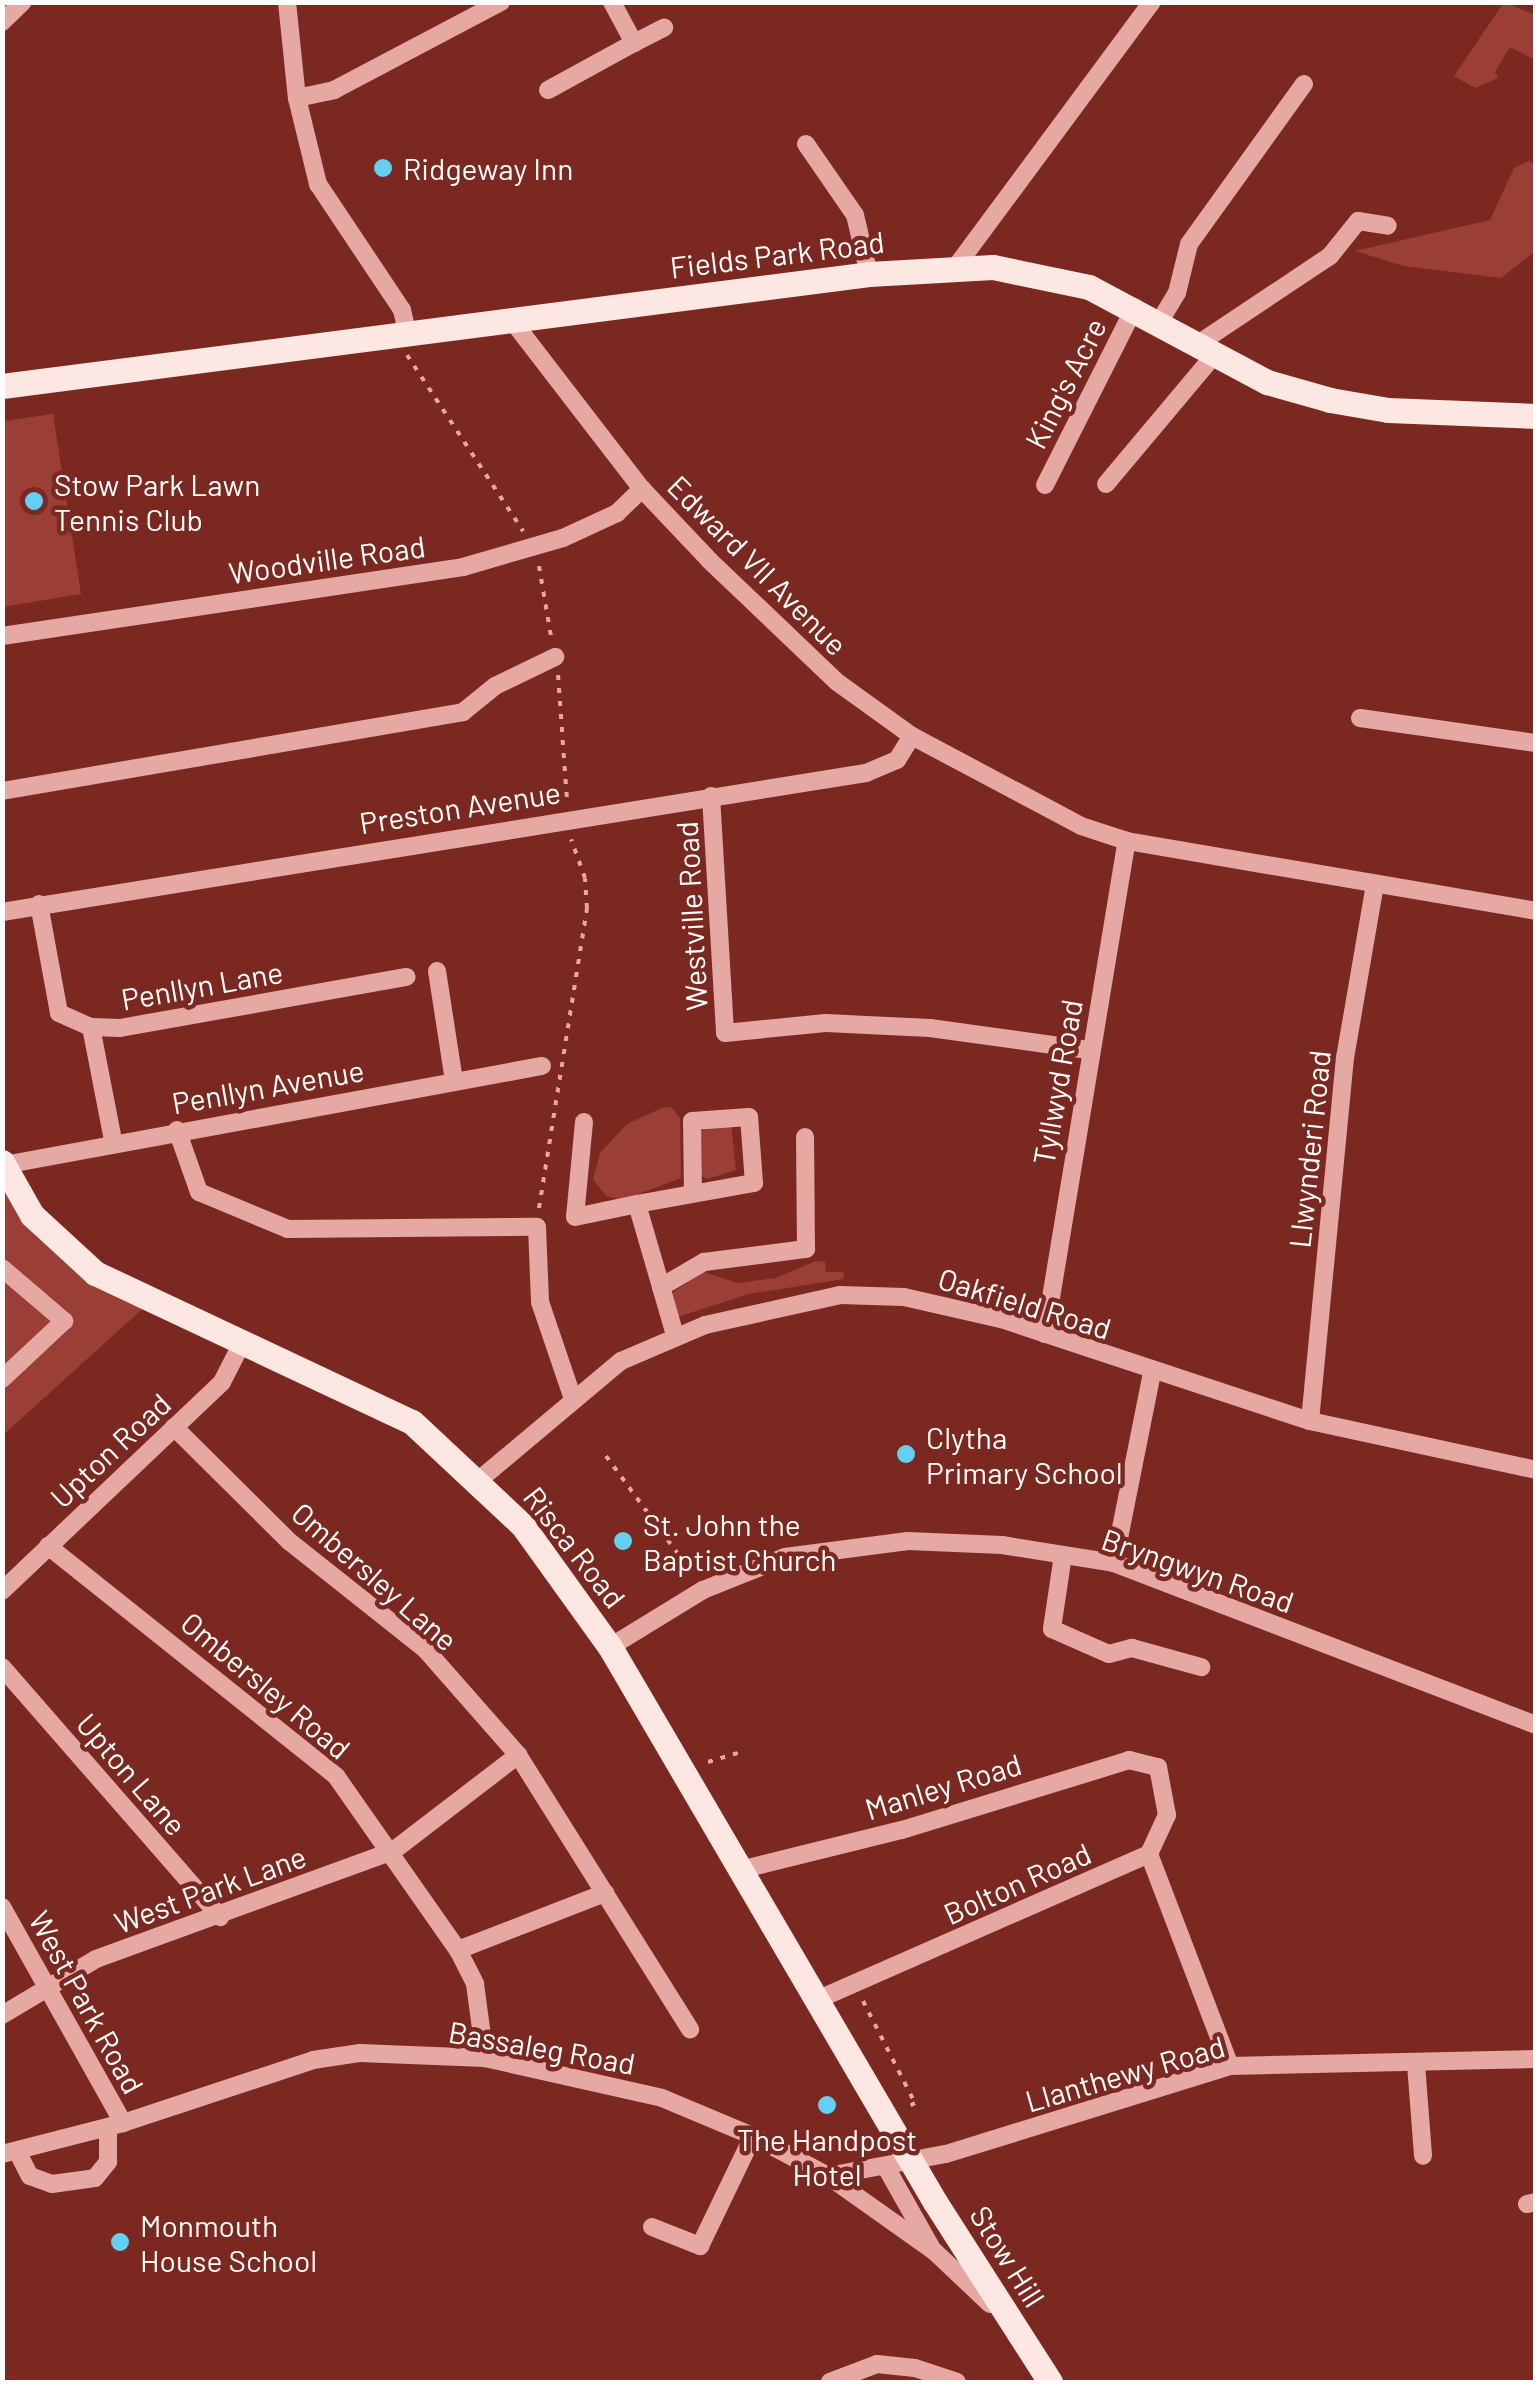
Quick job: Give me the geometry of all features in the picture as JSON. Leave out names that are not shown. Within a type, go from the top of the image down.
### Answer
[{"type":"main road","name":"Fields Park Road","points":[[2,386],[514,323],[868,274],[955,268],[1036,274],[1135,306],[1267,382],[1330,400],[1388,410],[1536,416]]},
{"type":"main road","name":"Risca Road","points":[[4,1163],[32,1215],[95,1273],[412,1422],[479,1480],[524,1526],[610,1646],[822,1998],[914,2162]]},
{"type":"main road","name":"Stow Hill","points":[[914,2162],[1050,2382]]},
{"type":"street","points":[[2,22],[23,2]]},
{"type":"street","points":[[287,2],[297,98],[318,184],[402,310],[401,336]]},
{"type":"street","points":[[297,98],[334,90],[501,2]]},
{"type":"street","points":[[612,2],[634,43]]},
{"type":"street","points":[[955,268],[1152,2]]},
{"type":"street","points":[[548,90],[664,28]]},
{"type":"street","points":[[1160,320],[1177,293],[1190,244],[1304,84]]},
{"type":"street","points":[[806,144],[855,215],[868,274]]},
{"type":"street","points":[[1106,484],[1209,348],[1330,256],[1358,221],[1388,226]]},
{"type":"street","name":"King's Acre","points":[[1044,485],[1135,306]]},
{"type":"street","name":"Edward VII Avenue","points":[[514,323],[642,489],[777,630],[912,736],[1081,826],[1127,841],[1536,911]]},
{"type":"street","name":"Woodville Road","points":[[2,636],[463,566],[535,549],[617,513],[642,489]]},
{"type":"street","points":[[2,791],[462,712],[495,686],[555,657]]},
{"type":"street","points":[[1360,718],[1536,742]]},
{"type":"street","name":"Preston Avenue","points":[[2,912],[568,816],[866,773],[896,760],[912,736]]},
{"type":"street","name":"Westville Road","points":[[711,796],[725,1034],[826,1023],[930,1028],[1088,1050]]},
{"type":"street","name":"Tyllwyd Road","points":[[1046,1334],[1088,1050],[1127,841]]},
{"type":"street","name":"Llwynderi Road","points":[[1310,1422],[1345,1058],[1374,884]]},
{"type":"street","name":"Penllyn Lane","points":[[40,904],[59,1013],[91,1027],[120,1028],[406,977]]},
{"type":"street","points":[[438,972],[454,1081]]},
{"type":"street","points":[[91,1027],[112,1140]]},
{"type":"street","name":"Penllyn Avenue","points":[[4,1163],[112,1140],[542,1066]]},
{"type":"street","points":[[584,1122],[575,1217],[694,1189],[754,1183],[749,1117],[692,1121],[694,1189]]},
{"type":"street","points":[[178,1130],[199,1192],[288,1229],[537,1227],[540,1302],[572,1399]]},
{"type":"street","points":[[661,1288],[704,1262],[806,1249],[805,1137]]},
{"type":"street","points":[[637,1204],[675,1335]]},
{"type":"street","points":[[2,1268],[64,1321],[2,1379]]},
{"type":"street","name":"Oakfield Road","points":[[479,1480],[572,1399],[622,1362],[675,1335],[840,1295],[904,1297],[1046,1334],[1310,1422],[1536,1470]]},
{"type":"street","name":"Upton Road","points":[[2,1591],[222,1382],[243,1341]]},
{"type":"street","points":[[1114,1564],[1152,1372]]},
{"type":"street","name":"Ombersley Lane","points":[[174,1428],[290,1542],[426,1649],[518,1755],[690,2028]]},
{"type":"street","name":"Bryngwyn Road","points":[[610,1646],[704,1590],[785,1558],[908,1540],[1063,1555],[1114,1564],[1217,1599],[1423,1687],[1536,1725]]},
{"type":"street","name":"Ombersley Road","points":[[48,1546],[336,1776],[393,1851],[476,1984],[485,2058]]},
{"type":"street","points":[[1063,1555],[1052,1629],[1109,1654],[1132,1648],[1201,1667]]},
{"type":"street","name":"Upton Lane","points":[[2,1668],[220,1917]]},
{"type":"street","name":"West Park Lane","points":[[2,2015],[96,1958],[220,1917],[393,1851],[518,1755]]},
{"type":"street","name":"Manley Road","points":[[744,1870],[902,1830],[1129,1760],[1158,1767],[1167,1815],[1149,1854]]},
{"type":"street","points":[[1149,1854],[1230,2066]]},
{"type":"street","name":"Bolton Road","points":[[822,1998],[1149,1854]]},
{"type":"street","points":[[458,1950],[605,1893]]},
{"type":"street","name":"West Park Road","points":[[2,1907],[49,1987],[116,2125]]},
{"type":"street","name":"Bassaleg Road","points":[[10,2152],[116,2125],[313,2060],[360,2052],[485,2058],[662,2098],[753,2136],[828,2176],[934,2251],[983,2295],[1032,2356]]},
{"type":"street","name":"Llanthewy Road","points":[[914,2162],[1230,2066],[1536,2060]]},
{"type":"street","points":[[1416,2064],[1423,2156]]},
{"type":"street","points":[[10,2152],[30,2176],[52,2184],[95,2178],[108,2162],[116,2125]]},
{"type":"street","points":[[652,2227],[700,2246],[753,2136]]},
{"type":"street","points":[[828,2176],[914,2162]]},
{"type":"street","points":[[886,2168],[934,2251]]},
{"type":"street","points":[[830,2382],[877,2364],[957,2382]]},
{"type":"path","points":[[401,336],[535,549],[555,657],[568,816],[587,908],[537,1227]]},
{"type":"path","points":[[606,1456],[704,1590]]},
{"type":"path","points":[[708,1762],[741,1752]]},
{"type":"path","points":[[854,1984],[915,2103],[906,2108]]},
{"type":"shaded area","points":[[1504,2],[1535,15],[1535,60],[1510,47],[1495,72],[1498,78],[1475,88],[1454,76]]},
{"type":"shaded area","points":[[1529,161],[1535,165],[1535,251],[1501,278],[1404,266],[1355,251],[1490,220],[1514,168]]},
{"type":"shaded area","name":"Stow Park Lawn Tennis Club","points":[[53,414],[81,594],[3,607],[3,421]]},
{"type":"shaded area","points":[[671,1107],[680,1118],[681,1178],[623,1200],[606,1196],[593,1179],[600,1153],[627,1124]]},
{"type":"shaded area","points":[[731,1124],[736,1170],[707,1179],[700,1175],[698,1131]]},
{"type":"shaded area","points":[[2,1162],[32,1215],[149,1303],[3,1435]]},
{"type":"shaded area","points":[[816,1261],[825,1262],[826,1272],[844,1272],[843,1279],[749,1294],[677,1317],[669,1295],[703,1272],[738,1283],[776,1278]]},
{"type":"place","name":"Ridgeway Inn","points":[[383,168]]},
{"type":"place","name":"Stow Park Lawn Tennis Club","points":[[34,501]]},
{"type":"place","name":"Clytha Primary School","points":[[906,1454]]},
{"type":"place","name":"St. John the Baptist Church","points":[[623,1541]]},
{"type":"place","name":"The Handpost Hotel","points":[[827,2105]]},
{"type":"place","name":"Monmouth House School","points":[[120,2242]]}]
